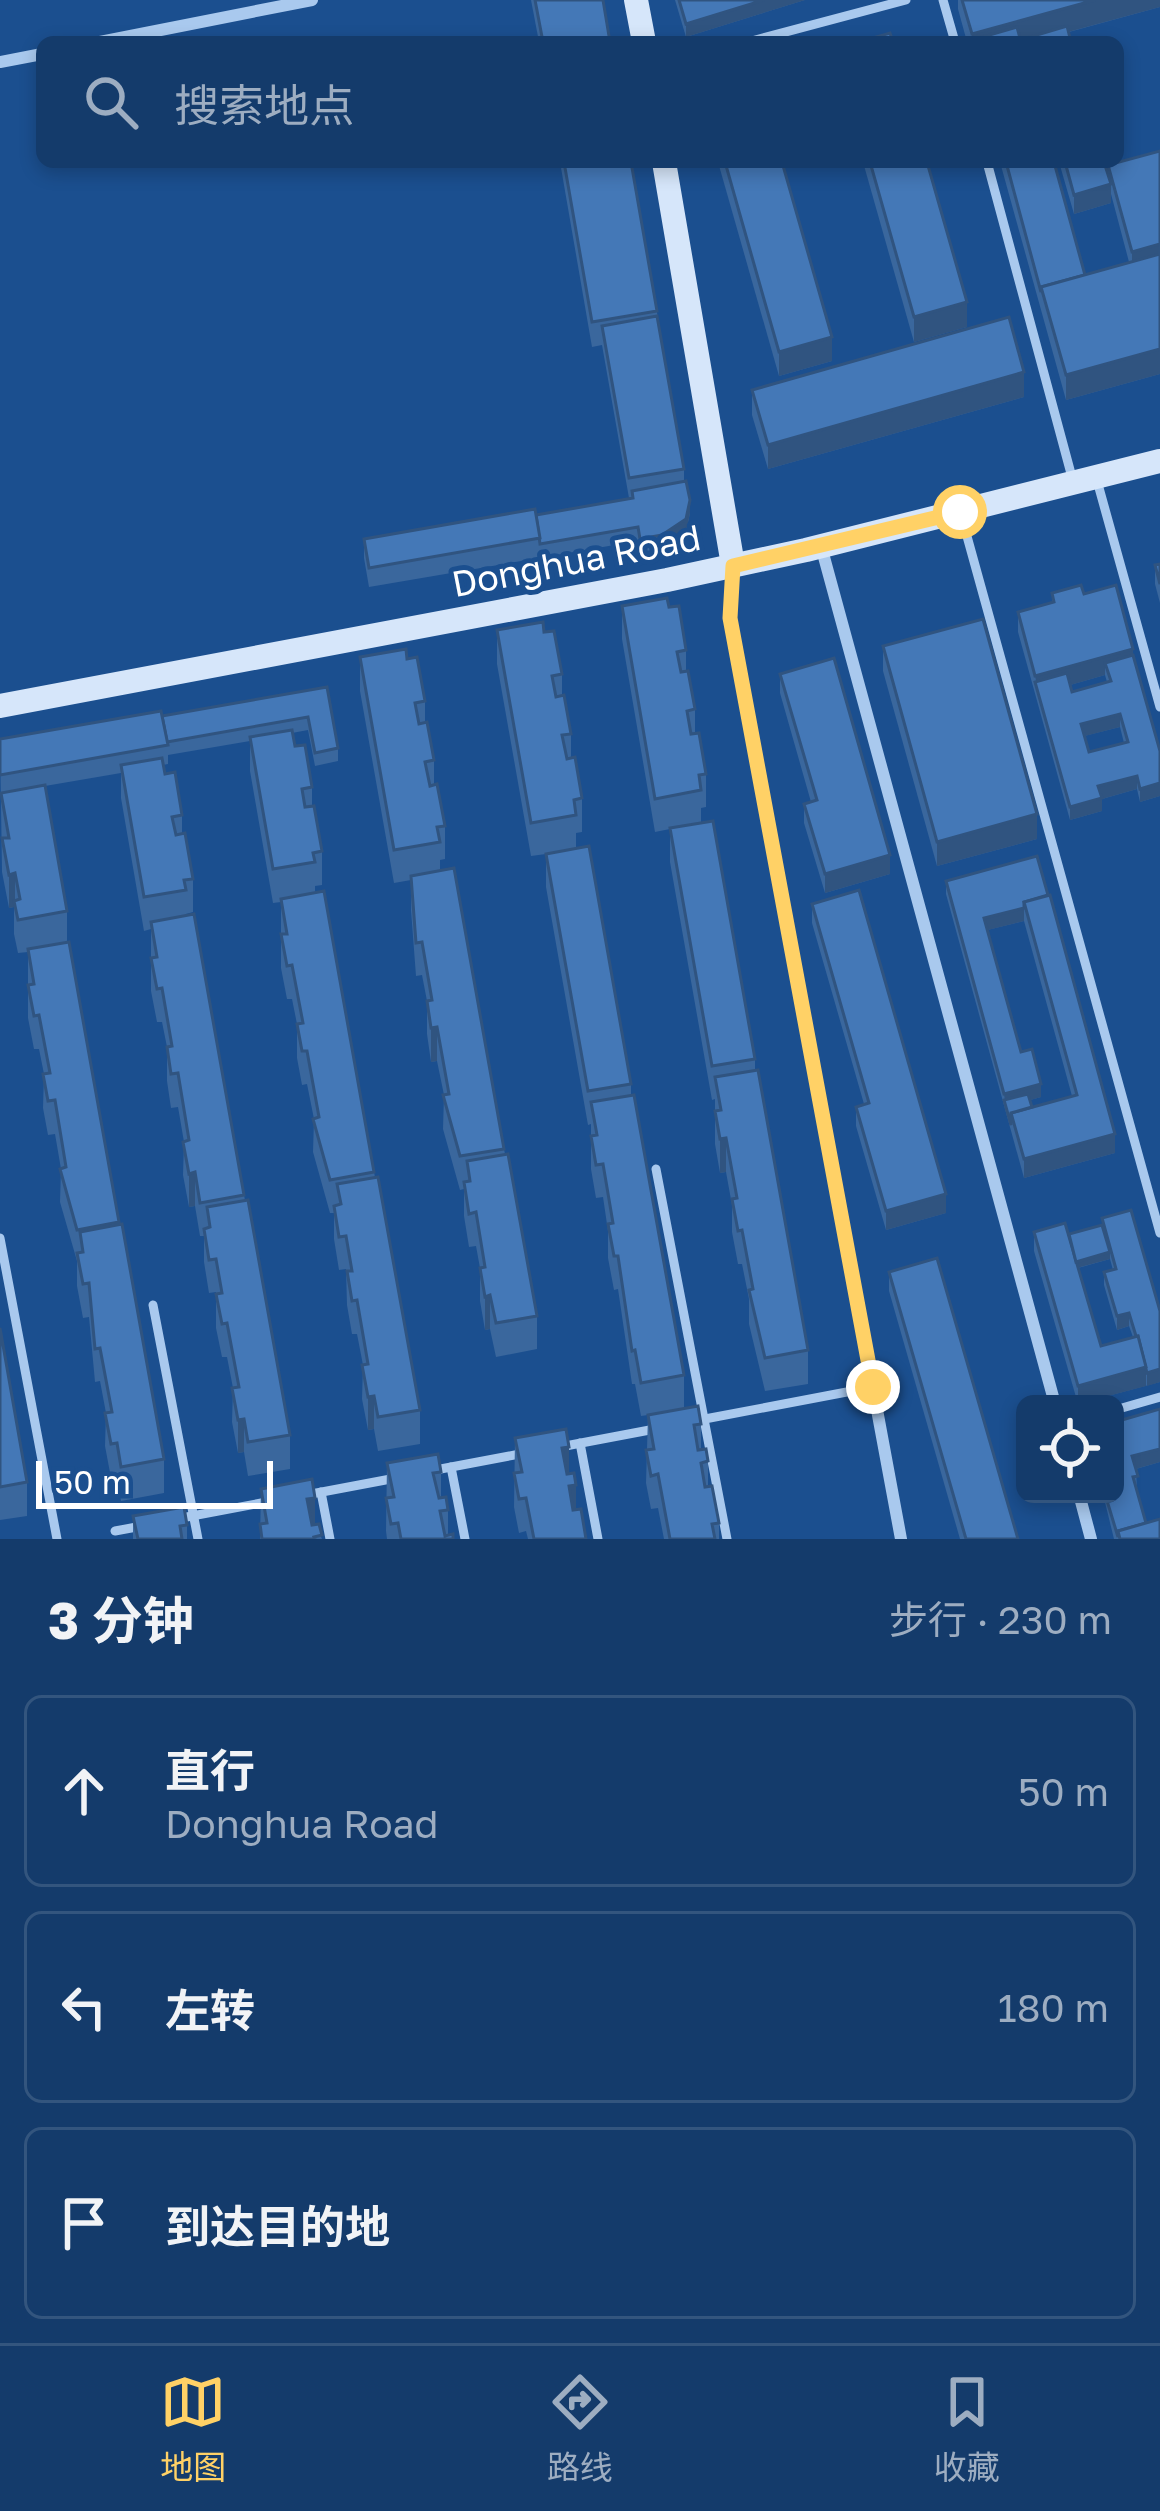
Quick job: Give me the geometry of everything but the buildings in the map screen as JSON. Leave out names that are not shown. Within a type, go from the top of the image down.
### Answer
[{"type":"street","points":[[130,36],[313,0]]},
{"type":"street","points":[[637,0],[643,36]]},
{"type":"street","points":[[0,62],[36,54]]},
{"type":"street","points":[[665,168],[733,566],[730,618],[901,1539]]},
{"type":"street","name":"Donghua Road","points":[[0,706],[733,566],[1160,461]]},
{"type":"street","points":[[821,546],[1052,1395]]},
{"type":"street","points":[[1081,1503],[1091,1539]]},
{"type":"lane","points":[[771,36],[906,0]]},
{"type":"lane","points":[[943,0],[953,36]]},
{"type":"lane","points":[[989,168],[1160,707]]},
{"type":"lane","points":[[960,512],[1160,1233]]},
{"type":"lane","points":[[656,1169],[727,1539]]},
{"type":"lane","points":[[0,1238],[57,1539]]},
{"type":"lane","points":[[153,1305],[197,1539]]},
{"type":"lane","points":[[683,1423],[873,1387]]},
{"type":"lane","points":[[1124,1407],[1160,1397]]},
{"type":"lane","points":[[300,1496],[663,1427]]},
{"type":"lane","points":[[580,1443],[598,1539]]},
{"type":"lane","points":[[451,1467],[465,1539]]},
{"type":"lane","points":[[321,1492],[330,1539]]},
{"type":"lane","points":[[115,1531],[279,1500]]},
{"type":"route","points":[[873,1387],[730,618],[733,566],[960,512]]}]
